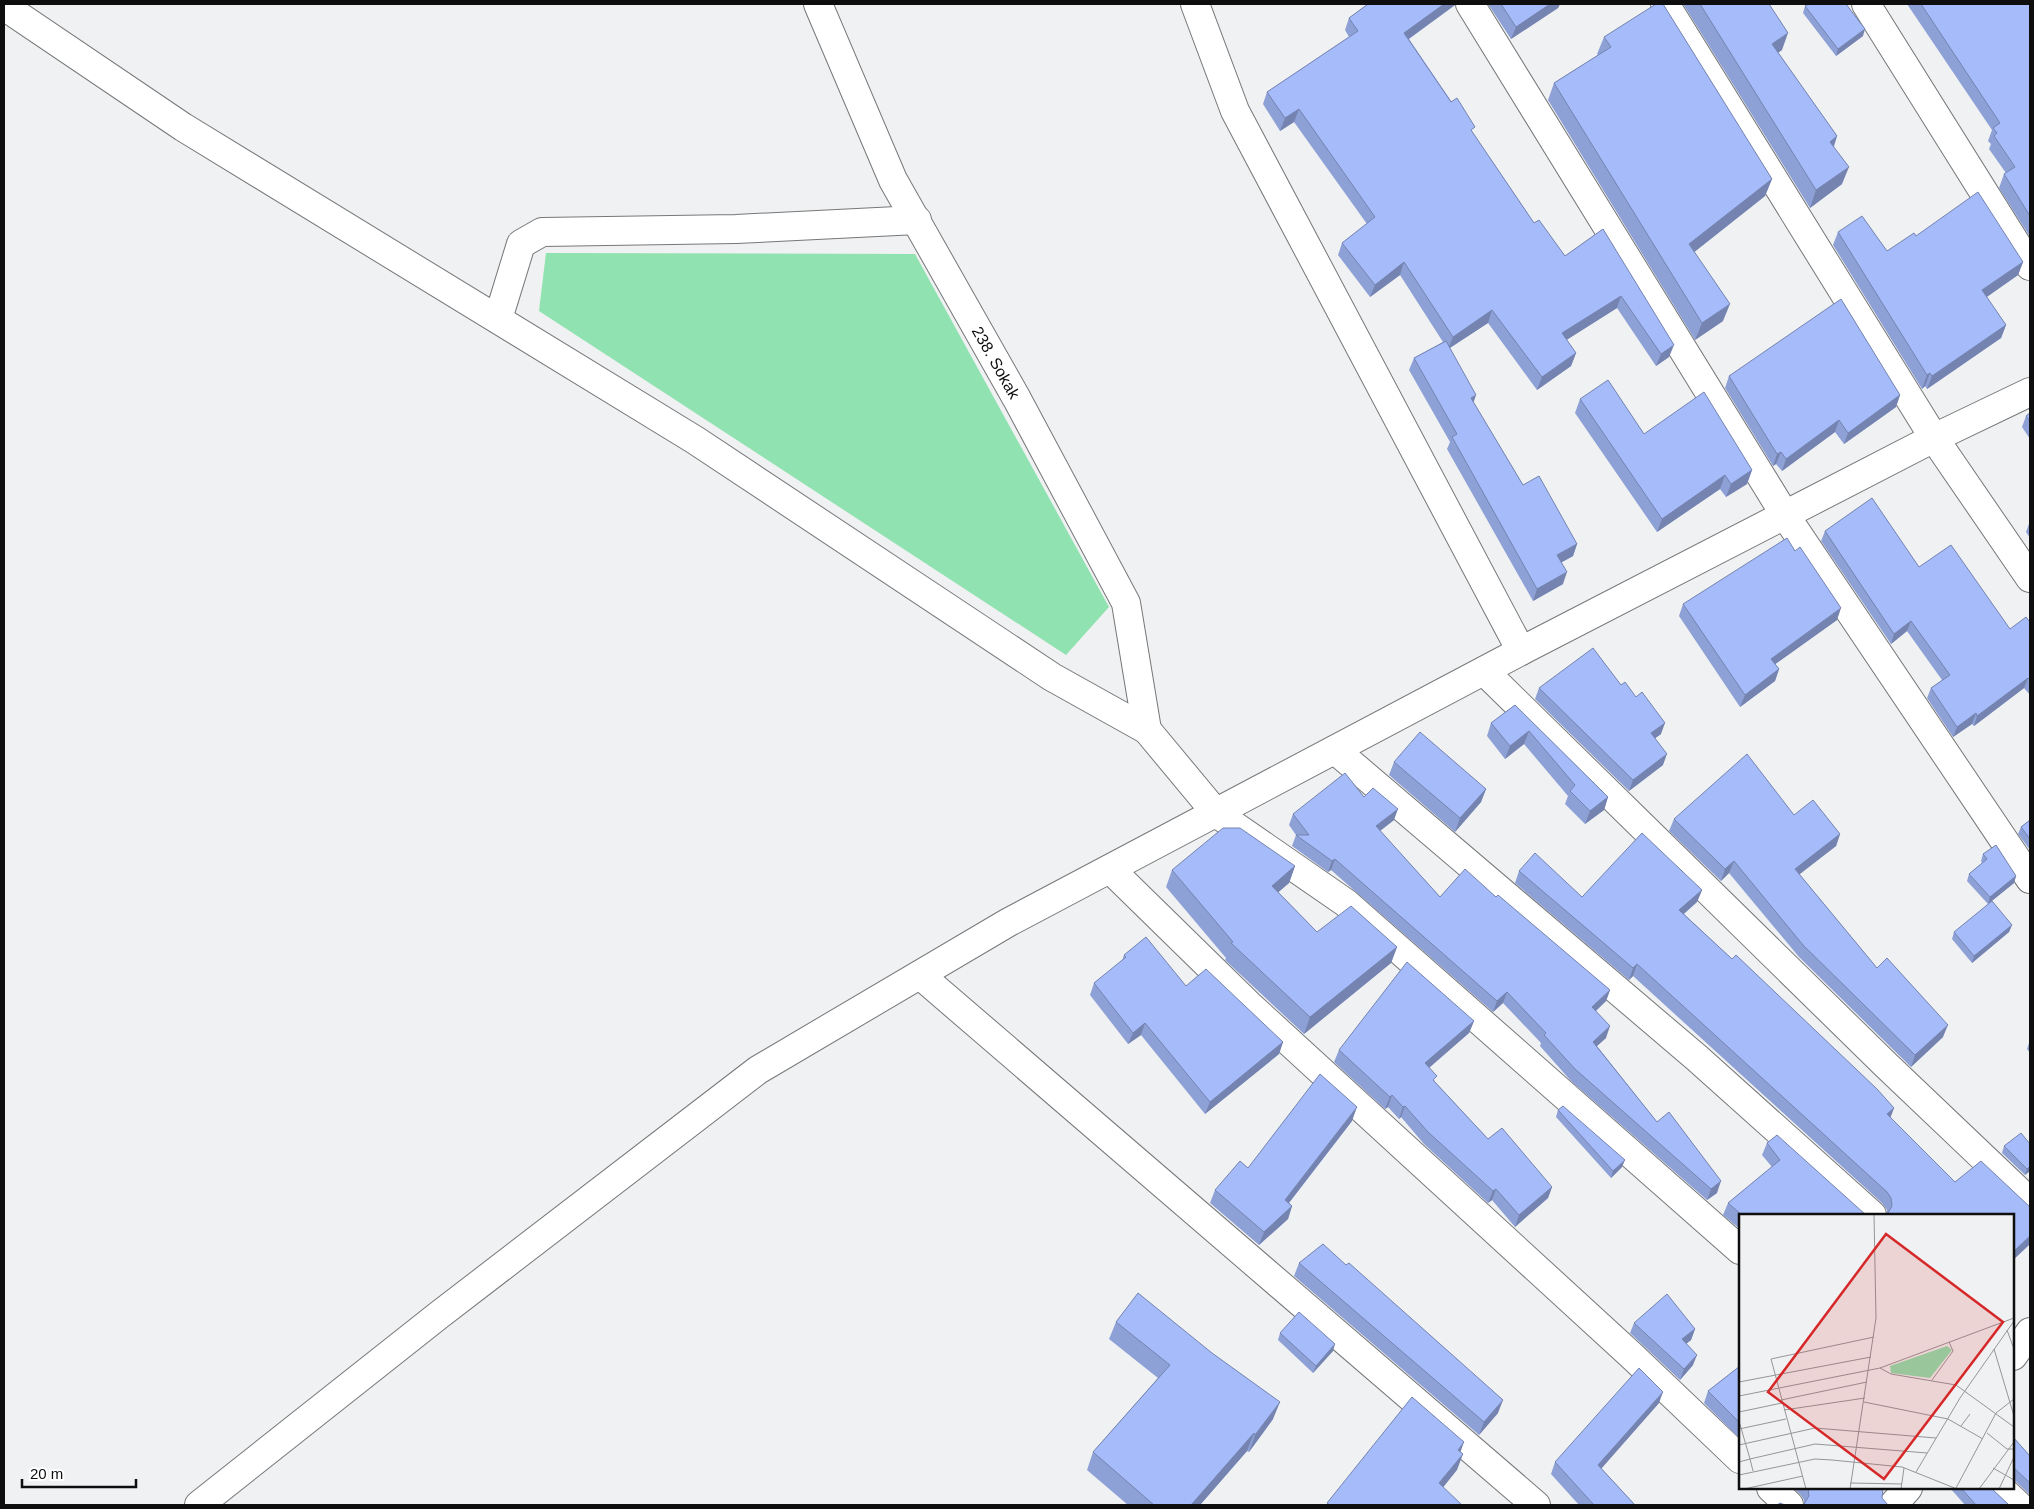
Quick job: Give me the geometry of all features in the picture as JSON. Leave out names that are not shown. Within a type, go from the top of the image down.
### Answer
[{"type":"street","name":"238. Sokak","points":[[818,4],[893,180],[1017,399],[1126,603],[1147,730]]},
{"type":"street","points":[[1195,4],[1235,111],[1521,651]]},
{"type":"street","points":[[1470,4],[1784,515],[2030,879]]},
{"type":"street","points":[[1665,4],[1934,438],[2030,578]]},
{"type":"street","points":[[1866,4],[2030,266]]},
{"type":"street","points":[[4,6],[183,127],[695,440],[1052,677],[1147,730],[1216,813],[1346,903],[1739,1249]]},
{"type":"street","points":[[498,319],[521,244],[542,232],[736,229],[916,220]]},
{"type":"street","points":[[199,1505],[439,1315],[758,1070],[1009,922],[1521,651],[1934,438],[2030,392]]},
{"type":"street","points":[[1484,671],[1886,1065],[2030,1202]]},
{"type":"street","points":[[1335,750],[1697,1058],[1871,1214]]},
{"type":"street","points":[[1110,869],[1248,1005],[1632,1356],[1739,1458]]},
{"type":"street","points":[[920,975],[1536,1505]]},
{"type":"street","points":[[1772,1489],[1789,1505]]},
{"type":"street","points":[[1893,1505],[1907,1489]]},
{"type":"street","points":[[2001,1489],[2018,1505]]},
{"type":"green space","points":[[546,253],[915,254],[1109,607],[1066,655],[539,311]]},
{"type":"building","points":[[1368,4],[1444,4],[1404,33],[1451,102],[1457,98],[1475,127],[1471,130],[1534,223],[1539,220],[1565,256],[1603,229],[1674,345],[1661,354],[1621,296],[1562,333],[1576,353],[1542,377],[1492,310],[1453,337],[1404,262],[1375,285],[1342,243],[1375,217],[1299,109],[1285,118],[1267,92],[1358,31],[1349,18]]},
{"type":"building","points":[[1501,4],[1550,4],[1516,27]]},
{"type":"building","points":[[1656,4],[1663,4],[1772,179],[1689,244],[1730,304],[1702,323],[1554,83],[1611,47],[1604,37]]},
{"type":"building","points":[[1700,4],[1769,4],[1788,33],[1772,44],[1837,136],[1830,142],[1849,167],[1816,190]]},
{"type":"building","points":[[1809,4],[1846,4],[1865,29],[1838,49],[1805,6]]},
{"type":"building","points":[[1921,4],[2030,4],[2030,216],[2004,174],[2015,167],[1994,136],[1997,133],[1993,128],[2000,123]]},
{"type":"building","points":[[1978,192],[2023,262],[1982,290],[2006,325],[1932,376],[1930,373],[1927,375],[1838,232],[1862,216],[1887,251],[1914,233],[1916,236]]},
{"type":"building","points":[[1841,299],[1900,395],[1848,433],[1839,420],[1786,459],[1781,452],[1777,454],[1729,376]]},
{"type":"building","points":[[1446,341],[1476,395],[1471,398],[1523,485],[1539,476],[1577,544],[1557,555],[1567,572],[1537,589],[1452,437],[1457,434],[1414,358]]},
{"type":"building","points":[[1608,380],[1644,434],[1704,392],[1752,470],[1731,484],[1725,475],[1662,519],[1580,399]]},
{"type":"building","points":[[2030,413],[2030,421],[2026,416]]},
{"type":"building","points":[[1872,498],[1919,567],[1951,545],[2010,629],[2026,617],[2030,622],[2030,680],[2028,678],[1977,716],[1976,713],[1957,727],[1931,688],[1950,675],[1911,621],[1894,634],[1825,531]]},
{"type":"building","points":[[1787,538],[1795,551],[1800,547],[1841,608],[1771,659],[1779,669],[1745,695],[1683,604]]},
{"type":"building","points":[[1593,648],[1621,685],[1625,682],[1636,697],[1642,692],[1665,723],[1651,733],[1667,754],[1633,780],[1539,688]]},
{"type":"building","points":[[1515,705],[1608,797],[1590,811],[1570,791],[1575,785],[1529,731],[1510,746],[1491,723]]},
{"type":"building","points":[[1420,732],[1486,789],[1460,818],[1394,762]]},
{"type":"building","points":[[1747,754],[1794,815],[1813,800],[1840,834],[1795,869],[1877,968],[1887,958],[1948,1025],[1915,1055],[1803,945],[1734,861],[1725,869],[1674,819]]},
{"type":"building","points":[[1345,773],[1364,797],[1373,788],[1398,809],[1376,826],[1440,897],[1465,869],[1496,897],[1498,895],[1610,990],[1592,1007],[1610,1026],[1593,1042],[1657,1122],[1669,1112],[1721,1181],[1711,1189],[1575,1069],[1544,1035],[1546,1033],[1507,992],[1497,1001],[1335,859],[1332,861],[1296,835],[1309,835],[1293,814]]},
{"type":"building","points":[[2030,820],[2030,839],[2021,827]]},
{"type":"building","points":[[1223,828],[1240,828],[1295,866],[1272,886],[1317,932],[1351,906],[1397,947],[1310,1017],[1231,943],[1233,942],[1172,870]]},
{"type":"building","points":[[1642,833],[1702,890],[1679,910],[1732,959],[1736,955],[1877,1089],[1894,1108],[1887,1114],[1955,1182],[1981,1161],[2030,1207],[2030,1236],[2014,1251],[2014,1214],[1886,1214],[1892,1206],[1891,1198],[1887,1192],[1637,964],[1633,968],[1519,871],[1535,853],[1582,897]]},
{"type":"building","points":[[1996,845],[2016,876],[1990,897],[1969,874],[1987,859],[1983,854]]},
{"type":"building","points":[[1992,901],[2012,925],[1974,956],[1954,932]]},
{"type":"building","points":[[1146,937],[1186,986],[1206,969],[1283,1042],[1210,1102],[1145,1023],[1133,1033],[1094,983],[1126,957],[1124,955]]},
{"type":"building","points":[[1407,962],[1474,1021],[1425,1063],[1437,1076],[1433,1080],[1488,1139],[1502,1128],[1552,1187],[1519,1215],[1496,1189],[1493,1191],[1428,1132],[1405,1106],[1403,1107],[1392,1095],[1390,1097],[1339,1050]]},
{"type":"building","points":[[1320,1074],[1357,1107],[1285,1200],[1292,1206],[1264,1232],[1215,1190],[1240,1161],[1248,1168]]},
{"type":"building","points":[[1563,1106],[1625,1160],[1613,1171],[1558,1110]]},
{"type":"building","points":[[2021,1133],[2030,1144],[2030,1166],[2027,1169],[2004,1146]]},
{"type":"building","points":[[1777,1135],[1865,1214],[1741,1214],[1728,1203],[1780,1160],[1767,1143]]},
{"type":"building","points":[[1323,1244],[1346,1265],[1349,1263],[1503,1400],[1484,1422],[1299,1263]]},
{"type":"building","points":[[1138,1293],[1212,1353],[1280,1402],[1255,1435],[1254,1433],[1191,1505],[1154,1505],[1093,1452],[1170,1365],[1116,1322]]},
{"type":"building","points":[[1667,1294],[1695,1329],[1682,1339],[1697,1355],[1684,1369],[1634,1323]]},
{"type":"building","points":[[1299,1312],[1335,1344],[1316,1366],[1280,1333]]},
{"type":"building","points":[[1739,1367],[1739,1422],[1708,1391]]},
{"type":"building","points":[[1639,1368],[1663,1392],[1598,1465],[1635,1505],[1594,1505],[1555,1462]]},
{"type":"building","points":[[1412,1397],[1464,1442],[1458,1450],[1463,1454],[1439,1483],[1462,1505],[1330,1505],[1327,1503]]},
{"type":"building","points":[[2014,1438],[2030,1456],[2030,1483],[2014,1468]]},
{"type":"building","points":[[1808,1489],[1883,1489],[1882,1498],[1888,1505],[1803,1505],[1809,1496]]},
{"type":"building","points":[[1962,1489],[1992,1489],[2009,1505],[1976,1505]]}]
